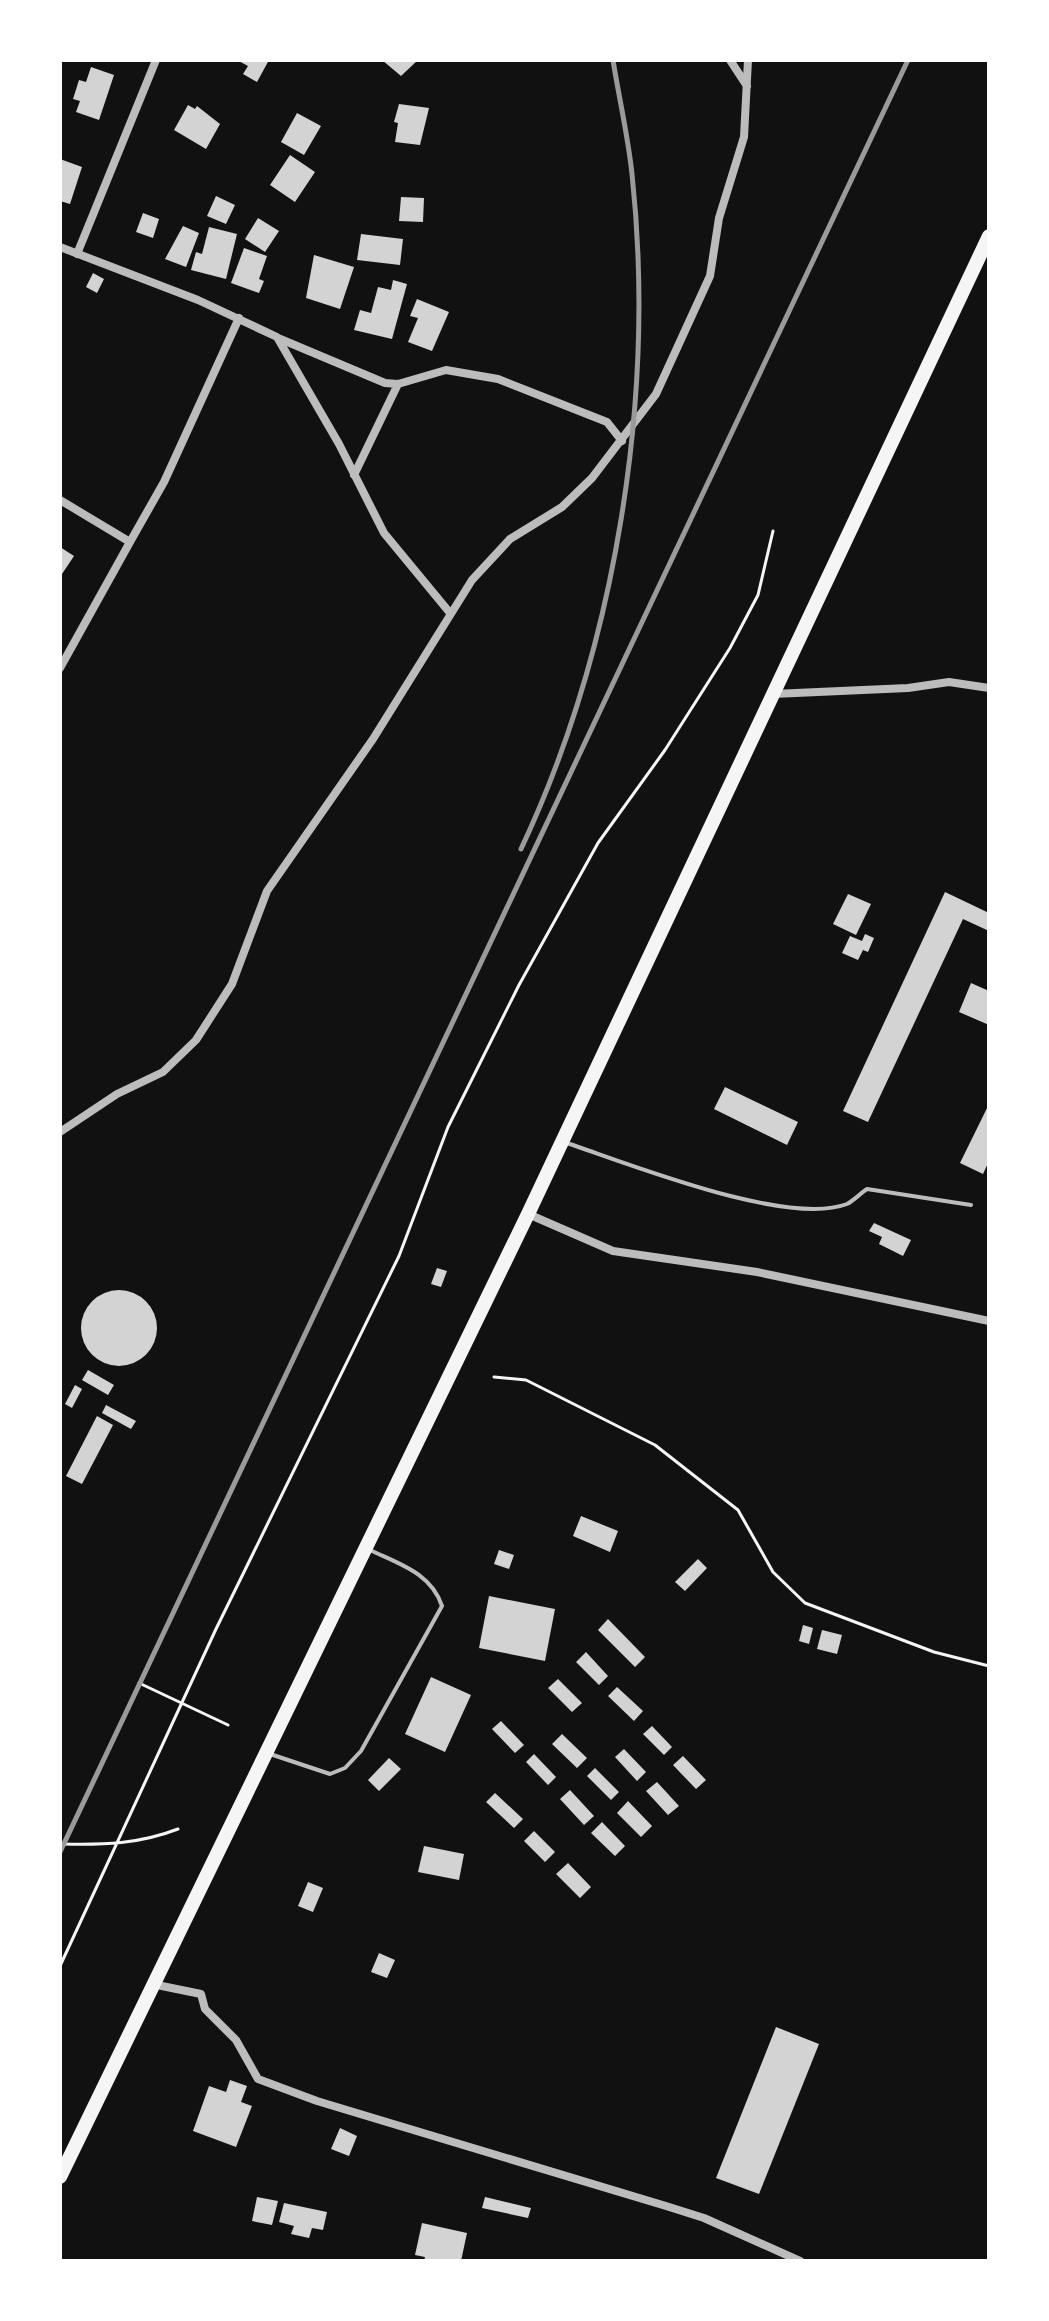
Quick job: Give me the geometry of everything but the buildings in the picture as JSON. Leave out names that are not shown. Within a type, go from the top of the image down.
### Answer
[{"type":"highway","points":[[60,2177],[151,1984],[528,1214],[989,236]]},
{"type":"street","points":[[77,254],[155,62],[143,60]]},
{"type":"street","points":[[730,60],[747,86]]},
{"type":"street","points":[[60,1132],[117,1094],[163,1072],[196,1040],[232,984],[267,891],[373,739],[450,613],[503,546],[575,496],[622,441],[663,382],[710,276],[719,218],[739,160],[748,60]]},
{"type":"street","points":[[60,247],[239,318],[375,381],[398,384],[446,370],[506,381],[607,422],[622,441]]},
{"type":"street","points":[[60,668],[164,482],[239,318]]},
{"type":"street","points":[[277,337],[384,533],[450,613]]},
{"type":"street","points":[[354,475],[398,384]]},
{"type":"street","points":[[60,500],[130,542]]},
{"type":"street","points":[[773,694],[908,688],[949,682],[989,688]]},
{"type":"street","points":[[528,1214],[613,1251],[757,1272],[989,1321]]},
{"type":"street","points":[[151,1984],[201,1994],[205,2009],[236,2040],[258,2079],[317,2101],[692,2214],[800,2261]]},
{"type":"lane","points":[[561,1141],[748,1203],[814,1207],[847,1204],[867,1189],[971,1205]]},
{"type":"lane","points":[[265,1752],[330,1774],[345,1768],[361,1751],[442,1606],[438,1594],[417,1572],[364,1548]]},
{"type":"path","points":[[60,1966],[181,1703],[399,1256],[448,1127],[512,999],[598,843],[665,750],[730,648],[758,595],[773,531]]},
{"type":"path","points":[[494,1377],[526,1380],[629,1430],[668,1454],[738,1510],[773,1572],[805,1603],[934,1652],[989,1666]]},
{"type":"path","points":[[139,1683],[228,1725]]},
{"type":"path","points":[[63,1844],[115,1845],[151,1840],[178,1829]]},
{"type":"railway","points":[[521,849],[554,771],[582,690],[604,605],[621,519],[632,432],[638,345],[638,258],[632,174],[613,60]]},
{"type":"railway","points":[[60,1852],[908,60]]}]
